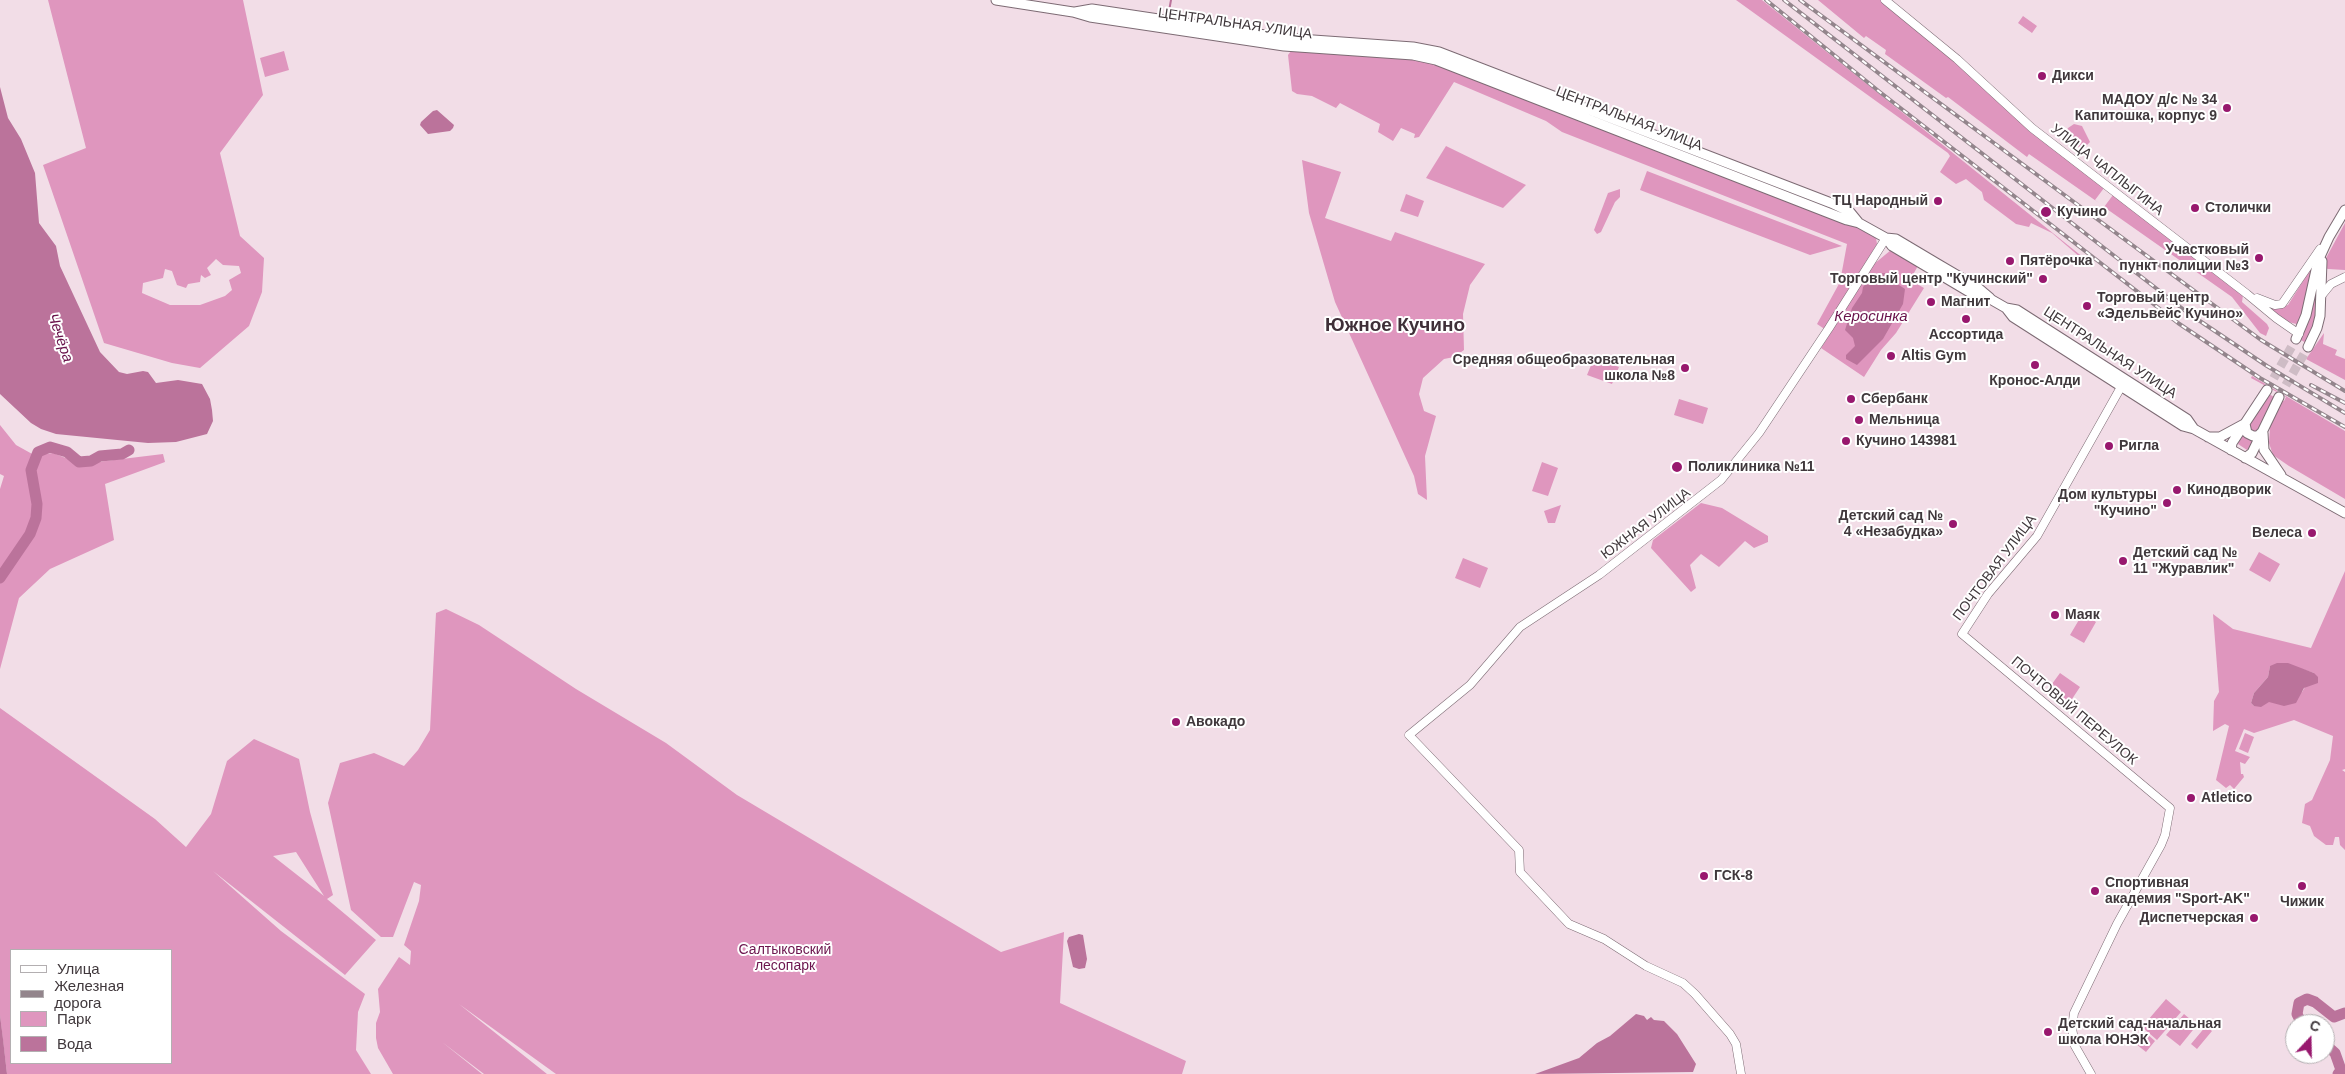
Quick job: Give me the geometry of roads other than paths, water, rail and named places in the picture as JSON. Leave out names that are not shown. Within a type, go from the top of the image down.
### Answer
[{"type":"main road","name":"ЦЕНТРАЛЬНАЯ УЛИЦА","points":[[996,0],[1073,12],[1090,17],[1284,46],[1426,57],[1691,154],[1859,223],[1886,238],[1896,239],[1977,287],[1992,300],[2006,308],[2017,310],[2187,419],[2194,429]]},
{"type":"main road","points":[[2298,336],[2306,315],[2316,267],[2329,237],[2344,214]]},
{"type":"main road","points":[[2308,347],[2318,328],[2322,295],[2322,263],[2335,226]]},
{"type":"main road","name":"ЦЕНТРАЛЬНАЯ УЛИЦА","points":[[2006,308],[2013,317],[2183,426],[2194,429],[2345,514]]},
{"type":"main road","points":[[2231,450],[2232,443],[2266,390]]},
{"type":"main road","points":[[2245,458],[2252,453],[2280,397]]},
{"type":"main road","points":[[2245,424],[2247,433],[2253,436],[2258,436],[2263,431]]},
{"type":"main road","points":[[2208,437],[2220,437],[2245,424]]},
{"type":"main road","points":[[2263,431],[2264,450],[2284,479]]},
{"type":"street","name":"УЛИЦА ЧАПЛЫГИНА","points":[[1885,0],[1957,58],[2032,128],[2247,294],[2298,336]]},
{"type":"street","name":"УЛИЦА ЧАПЛЫГИНА","points":[[2247,294],[2269,304],[2282,304],[2329,237]]},
{"type":"street","name":"ЮЖНАЯ УЛИЦА","points":[[1741,1074],[1736,1044],[1730,1034],[1695,994],[1683,984],[1646,966],[1604,939],[1569,924],[1520,872],[1518,850],[1409,735],[1470,685],[1520,627],[1625,556],[1721,480],[1759,433],[1886,238]]},
{"type":"street","points":[[2322,295],[2330,284],[2345,277]]},
{"type":"street","name":"ПОЧТОВАЯ УЛИЦА","points":[[1962,634],[1983,600],[2037,536],[2121,387]]},
{"type":"street","name":"ПОЧТОВЫЙ ПЕРЕУЛОК","points":[[1962,634],[2170,808],[2165,835],[2161,845],[2117,924],[2074,1013],[2072,1028],[2075,1046],[2091,1074]]},
{"type":"water","points":[[0,87],[8,118],[21,139],[35,173],[39,223],[56,246],[60,266],[100,352],[119,372],[127,374],[148,372],[156,383],[178,380],[202,384],[210,399],[212,410],[213,421],[207,434],[176,442],[148,443],[56,434],[31,423],[0,394]]},
{"type":"water","points":[[437,110],[454,125],[453,128],[450,131],[428,134],[420,125],[421,122],[433,111]]},
{"type":"water","name":"Керосинка","points":[[1886,273],[1897,280],[1899,285],[1905,289],[1903,304],[1883,339],[1857,365],[1846,359],[1846,355],[1855,346],[1853,338],[1845,330],[1852,308],[1862,293],[1863,287],[1875,274]]},
{"type":"water","points":[[2277,663],[2288,663],[2314,673],[2318,677],[2318,683],[2304,688],[2296,703],[2284,706],[2269,702],[2261,707],[2254,706],[2251,703],[2254,693],[2268,677],[2270,666]]},
{"type":"water","points":[[1079,934],[1083,935],[1087,959],[1085,968],[1079,969],[1073,967],[1067,941],[1069,937]]},
{"type":"water","points":[[1636,1014],[1644,1016],[1647,1020],[1651,1017],[1654,1020],[1664,1021],[1677,1034],[1696,1064],[1693,1072],[1535,1074],[1579,1058],[1597,1043],[1610,1036]]},
{"type":"water","points":[[0,1015],[3,1039],[7,1074],[0,1074]]},
{"type":"waterway","points":[[1169,11],[1171,0]]},
{"type":"waterway","name":"Чечёра","points":[[0,578],[30,534],[36,518],[37,504],[31,470],[38,452],[50,447],[67,452],[79,462],[91,461],[100,456],[122,454],[129,450]]},
{"type":"waterway","points":[[2297,1014],[2299,1003],[2307,999],[2315,1002],[2330,1014]]},
{"type":"waterway","points":[[2335,1017],[2345,1013]]},
{"type":"waterway","points":[[2335,1053],[2341,1070],[2338,1074]]},
{"type":"tunnel","points":[[2267,390],[2296,339]]},
{"type":"tunnel","points":[[2279,397],[2308,347]]},
{"type":"railway","points":[[1766,0],[1881,93],[2178,323],[2260,378],[2345,427]]},
{"type":"railway","points":[[1784,0],[2188,313],[2267,366],[2345,413]]},
{"type":"railway","points":[[1800,0],[2261,340],[2345,391]]},
{"type":"railway","points":[[2311,385],[2345,403]]},
{"type":"place","name":"Дикси","points":[[2042,76]]},
{"type":"place","name":"МАДОУ д/с № 34 Капитошка, корпус 9","points":[[2227,108]]},
{"type":"place","name":"ТЦ Народный","points":[[1938,201]]},
{"type":"place","name":"Столички","points":[[2195,208]]},
{"type":"place","name":"Кучино","points":[[2046,212]]},
{"type":"place","name":"Участковый пункт полиции №3","points":[[2259,258]]},
{"type":"place","name":"Пятёрочка","points":[[2010,261]]},
{"type":"place","name":"Торговый центр \"Кучинский\"","points":[[2043,279]]},
{"type":"place","name":"Магнит","points":[[1931,302]]},
{"type":"place","name":"Торговый центр «Эдельвейс Кучино»","points":[[2087,306]]},
{"type":"place","name":"Ассортида","points":[[1966,319]]},
{"type":"place","name":"Altis Gym","points":[[1891,356]]},
{"type":"place","name":"Кронос-Алди","points":[[2035,365]]},
{"type":"place","name":"Средняя общеобразовательная школа №8","points":[[1685,368]]},
{"type":"place","name":"Сбербанк","points":[[1851,399]]},
{"type":"place","name":"Мельница","points":[[1859,420]]},
{"type":"place","name":"Кучино 143981","points":[[1846,441]]},
{"type":"place","name":"Ригла","points":[[2109,446]]},
{"type":"place","name":"Поликлиника №11","points":[[1677,467]]},
{"type":"place","name":"Кинодворик","points":[[2177,490]]},
{"type":"place","name":"Дом культуры \"Кучино\"","points":[[2167,503]]},
{"type":"place","name":"Детский сад № 4 «Незабудка»","points":[[1953,524]]},
{"type":"place","name":"Велеса","points":[[2312,533]]},
{"type":"place","name":"Детский сад № 11 \"Журавлик\"","points":[[2123,561]]},
{"type":"place","name":"Маяк","points":[[2055,615]]},
{"type":"place","name":"Авокадо","points":[[1176,722]]},
{"type":"place","name":"Atletico","points":[[2191,798]]},
{"type":"place","name":"ГСК-8","points":[[1704,876]]},
{"type":"place","name":"Чижик","points":[[2302,886]]},
{"type":"place","name":"Спортивная академия \"Sport-AK\"","points":[[2095,891]]},
{"type":"place","name":"Диспетчерская","points":[[2254,918]]},
{"type":"place","name":"Детский сад-начальная школа ЮНЭК","points":[[2048,1032]]},
{"type":"district","name":"Южное Кучино","points":[[1395,326]]},
{"type":"park label","name":"Салтыковский лесопарк","points":[[785,958]]}]
